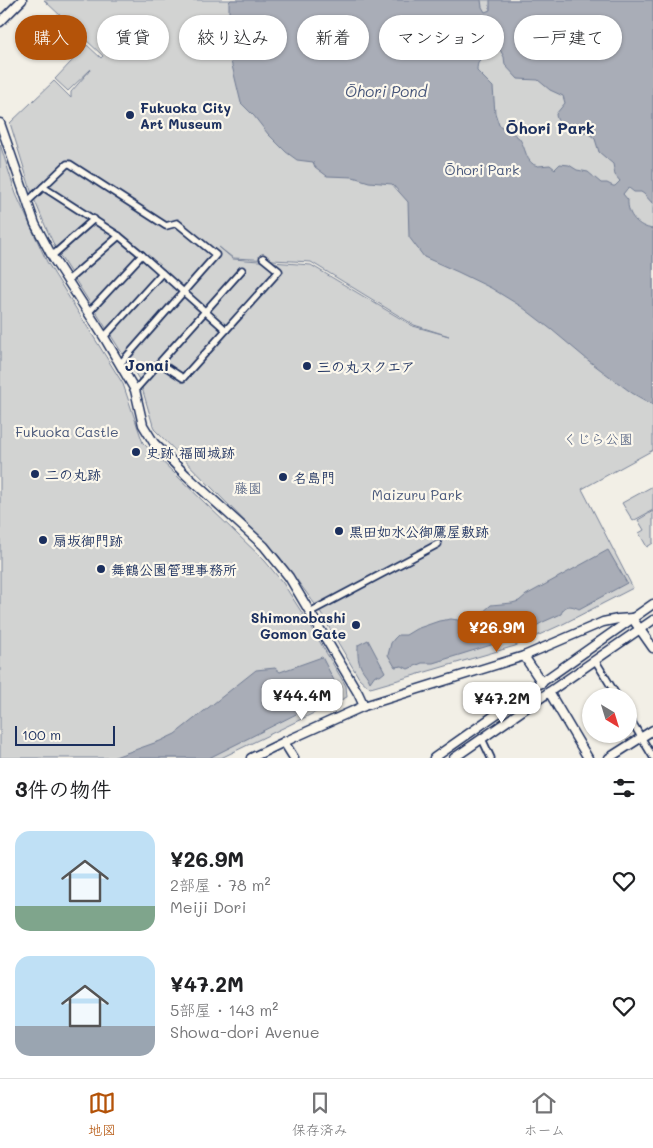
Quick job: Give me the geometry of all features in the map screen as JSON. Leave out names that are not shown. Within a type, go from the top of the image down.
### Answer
[{"type":"street","points":[[0,22],[22,0]]},
{"type":"street","points":[[0,123],[35,224],[52,256],[135,390],[143,426],[154,443],[264,546],[289,577],[364,706]]},
{"type":"street","points":[[27,202],[67,164],[70,164],[166,226],[177,223],[216,255],[120,364]]},
{"type":"street","points":[[43,187],[119,236],[226,330]]},
{"type":"street","points":[[52,256],[94,219]]},
{"type":"street","points":[[68,281],[119,236]]},
{"type":"street","points":[[88,313],[142,255]]},
{"type":"street","points":[[160,362],[183,378],[279,271],[263,258]]},
{"type":"street","points":[[135,390],[242,270]]},
{"type":"street","points":[[104,338],[162,273]]},
{"type":"street","points":[[310,612],[438,544]]},
{"type":"street","points":[[434,758],[653,604]]},
{"type":"street","points":[[632,618],[653,648]]},
{"type":"street","points":[[251,758],[364,706],[524,656],[603,622],[632,618]]},
{"type":"street","points":[[454,758],[653,620]]},
{"type":"street","points":[[524,656],[542,683]]},
{"type":"street","points":[[595,660],[612,688]]},
{"type":"street","points":[[549,692],[588,758]]},
{"type":"street","points":[[609,758],[653,730]]},
{"type":"street","points":[[638,732],[653,757]]},
{"type":"street","points":[[482,739],[491,758]]},
{"type":"street","points":[[284,742],[294,758]]},
{"type":"green space","points":[[44,0],[653,0],[653,450],[582,489],[633,588],[515,646],[370,688],[359,678],[317,607],[279,556],[154,429],[140,381],[58,253],[47,230],[32,194],[10,123],[54,81],[71,98],[71,92],[91,69],[68,91],[55,79],[73,60],[87,60],[87,45],[97,54],[97,60],[169,60],[169,15],[97,15],[97,50],[87,41],[87,15],[60,15]],"holes":[[[219,247],[233,258],[311,262],[414,325],[449,336],[413,326],[311,265],[233,259]]]},
{"type":"green space","name":"Fukuoka Castle","points":[[0,144],[16,194],[47,262],[123,384],[143,443],[265,561],[283,583],[346,686],[347,697],[221,758],[0,758]]},
{"type":"green space","points":[[653,486],[653,510],[633,521],[622,503]]},
{"type":"green space","points":[[653,511],[653,543],[647,547],[639,533],[644,530],[638,520]]},
{"type":"water","name":"Ōhori Pond","points":[[231,0],[481,0],[485,12],[490,10],[490,0],[653,0],[653,204],[641,192],[634,192],[629,188],[623,194],[628,200],[629,211],[634,219],[643,226],[653,229],[653,405],[613,379],[522,307],[491,288],[424,257],[409,237],[408,202],[392,184],[369,182],[353,177],[327,176],[315,167],[313,162],[297,160],[286,152],[241,103],[231,60],[287,60],[287,15],[229,15],[229,2]],"holes":[[[379,15],[504,15],[505,65],[518,79],[538,80],[550,90],[563,96],[565,103],[556,114],[556,117],[565,128],[574,134],[587,132],[595,139],[599,152],[613,164],[615,175],[620,181],[615,186],[601,183],[588,172],[577,170],[569,165],[560,164],[555,169],[550,165],[534,165],[528,158],[519,138],[499,125],[495,113],[493,87],[477,71],[480,60],[379,60]]]},
{"type":"water","points":[[608,550],[627,583],[579,609],[571,606],[566,607],[561,614],[517,637],[433,663],[422,663],[408,669],[402,666],[395,667],[388,655],[391,643],[398,635],[406,635],[416,629],[439,621],[451,619],[472,622],[491,605],[519,601],[526,595]]},
{"type":"water","points":[[368,640],[385,672],[380,676],[375,675],[370,682],[361,667],[358,656],[358,645]]},
{"type":"water","points":[[322,657],[340,692],[209,758],[112,758],[175,734],[256,670],[275,668],[280,672]]},
{"type":"place","name":"Fukuoka City Art Museum","points":[[130,115]]},
{"type":"place","name":"三の丸スクエア","points":[[307,366]]},
{"type":"place","name":"史跡 福岡城跡","points":[[136,452]]},
{"type":"place","name":"二の丸跡","points":[[35,474]]},
{"type":"place","name":"名島門","points":[[283,477]]},
{"type":"place","name":"黒田如水公御鷹屋敷跡","points":[[339,531]]},
{"type":"place","name":"扇坂御門跡","points":[[43,540]]},
{"type":"place","name":"舞鶴公園管理事務所","points":[[101,569]]},
{"type":"place","name":"Shimonobashi Gomon Gate","points":[[356,625]]},
{"type":"district","name":"Ōhori Park","points":[[550,127]]},
{"type":"district","name":"Jonai","points":[[147,364]]},
{"type":"park label","name":"くじら公園","points":[[598,438]]},
{"type":"park label","name":"藤園","points":[[248,487]]},
{"type":"park label","name":"Maizuru Park","points":[[417,494]]}]
